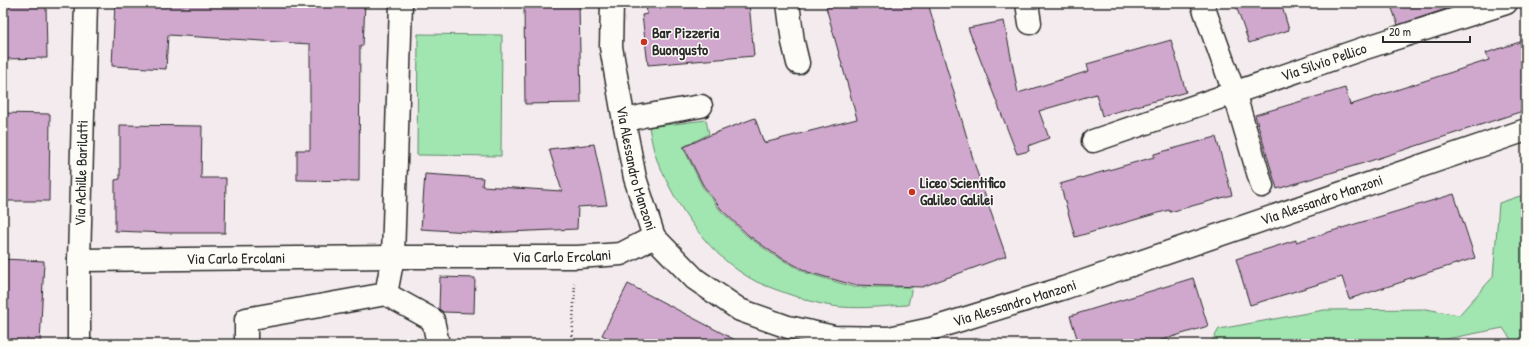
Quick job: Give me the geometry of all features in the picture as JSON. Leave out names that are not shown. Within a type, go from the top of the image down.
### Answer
[{"type":"street","name":"Via Achille Barilatti","points":[[79,344],[79,260],[86,3]]},
{"type":"street","points":[[386,294],[393,257],[401,3]]},
{"type":"street","name":"Via Alessandro Manzoni","points":[[612,3],[610,47],[635,178],[654,237],[695,279],[740,310],[788,327],[834,337],[889,338],[931,329],[1064,288],[1526,130]]},
{"type":"street","points":[[788,3],[793,42],[798,62]]},
{"type":"street","points":[[1202,3],[1234,92],[1262,186]]},
{"type":"street","name":"Via Silvio Pellico","points":[[1093,141],[1362,49],[1506,3]]},
{"type":"street","points":[[624,121],[701,106]]},
{"type":"street","name":"Via Carlo Ercolani","points":[[79,260],[393,257],[576,258],[621,254],[654,237]]},
{"type":"street","points":[[246,344],[246,319],[386,294],[433,320],[438,344]]},
{"type":"path","points":[[572,344],[576,258]]},
{"type":"green space","points":[[418,34],[502,35],[501,156],[417,155]]},
{"type":"green space","points":[[706,120],[709,134],[683,147],[702,186],[720,210],[747,236],[775,256],[807,273],[853,287],[912,287],[908,305],[850,308],[809,301],[757,282],[724,260],[697,230],[674,196],[657,160],[649,127]]},
{"type":"green space","points":[[1526,194],[1526,344],[1514,344],[1503,328],[1421,344],[1210,344],[1219,329],[1324,310],[1426,309],[1459,315],[1493,277],[1499,203]]},
{"type":"building","points":[[3,3],[46,3],[47,58],[3,59]]},
{"type":"building","points":[[115,3],[365,3],[363,46],[360,46],[359,181],[297,180],[297,150],[310,150],[310,44],[168,35],[166,69],[112,66]]},
{"type":"building","points":[[524,3],[579,3],[581,103],[525,104]]},
{"type":"building","points":[[646,3],[749,3],[754,56],[648,65],[642,15],[647,14]]},
{"type":"building","points":[[842,3],[928,3],[976,169],[1006,256],[922,287],[853,285],[808,272],[776,255],[748,235],[721,209],[703,185],[684,147],[710,135],[755,118],[764,143],[857,119],[826,7]]},
{"type":"building","points":[[1235,3],[1281,3],[1289,30],[1249,43]]},
{"type":"building","points":[[1390,3],[1461,3],[1461,4],[1398,25]]},
{"type":"building","points":[[1004,21],[1018,93],[1089,71],[1087,64],[1171,40],[1186,92],[1102,116],[1096,94],[1039,111],[1049,138],[1028,146],[1029,151],[1017,154],[968,28]]},
{"type":"building","points":[[1526,40],[1526,110],[1367,162],[1277,189],[1255,115],[1345,88],[1350,105],[1489,60],[1486,53]]},
{"type":"building","points":[[3,113],[50,114],[49,201],[3,201]]},
{"type":"building","points":[[120,125],[202,126],[201,178],[226,178],[225,233],[115,231],[115,180],[120,179]]},
{"type":"building","points":[[1216,137],[1232,195],[1170,212],[1169,210],[1075,237],[1060,184],[1154,157],[1154,154]]},
{"type":"building","points":[[594,144],[607,205],[578,207],[577,229],[485,233],[421,229],[425,174],[483,178],[482,186],[562,191],[549,149]]},
{"type":"building","points":[[1454,194],[1475,258],[1349,299],[1342,277],[1250,305],[1236,259]]},
{"type":"building","points":[[3,259],[44,261],[40,344],[3,344]]},
{"type":"building","points":[[440,277],[475,278],[474,313],[443,312],[439,309]]},
{"type":"building","points":[[1193,278],[1208,326],[1149,344],[1079,344],[1070,316]]},
{"type":"building","points":[[628,284],[743,344],[620,344],[602,335]]},
{"type":"place","name":"Bar Pizzeria Buongusto","points":[[644,42]]},
{"type":"place","name":"Liceo Scientifico Galileo Galilei","points":[[912,192]]}]
